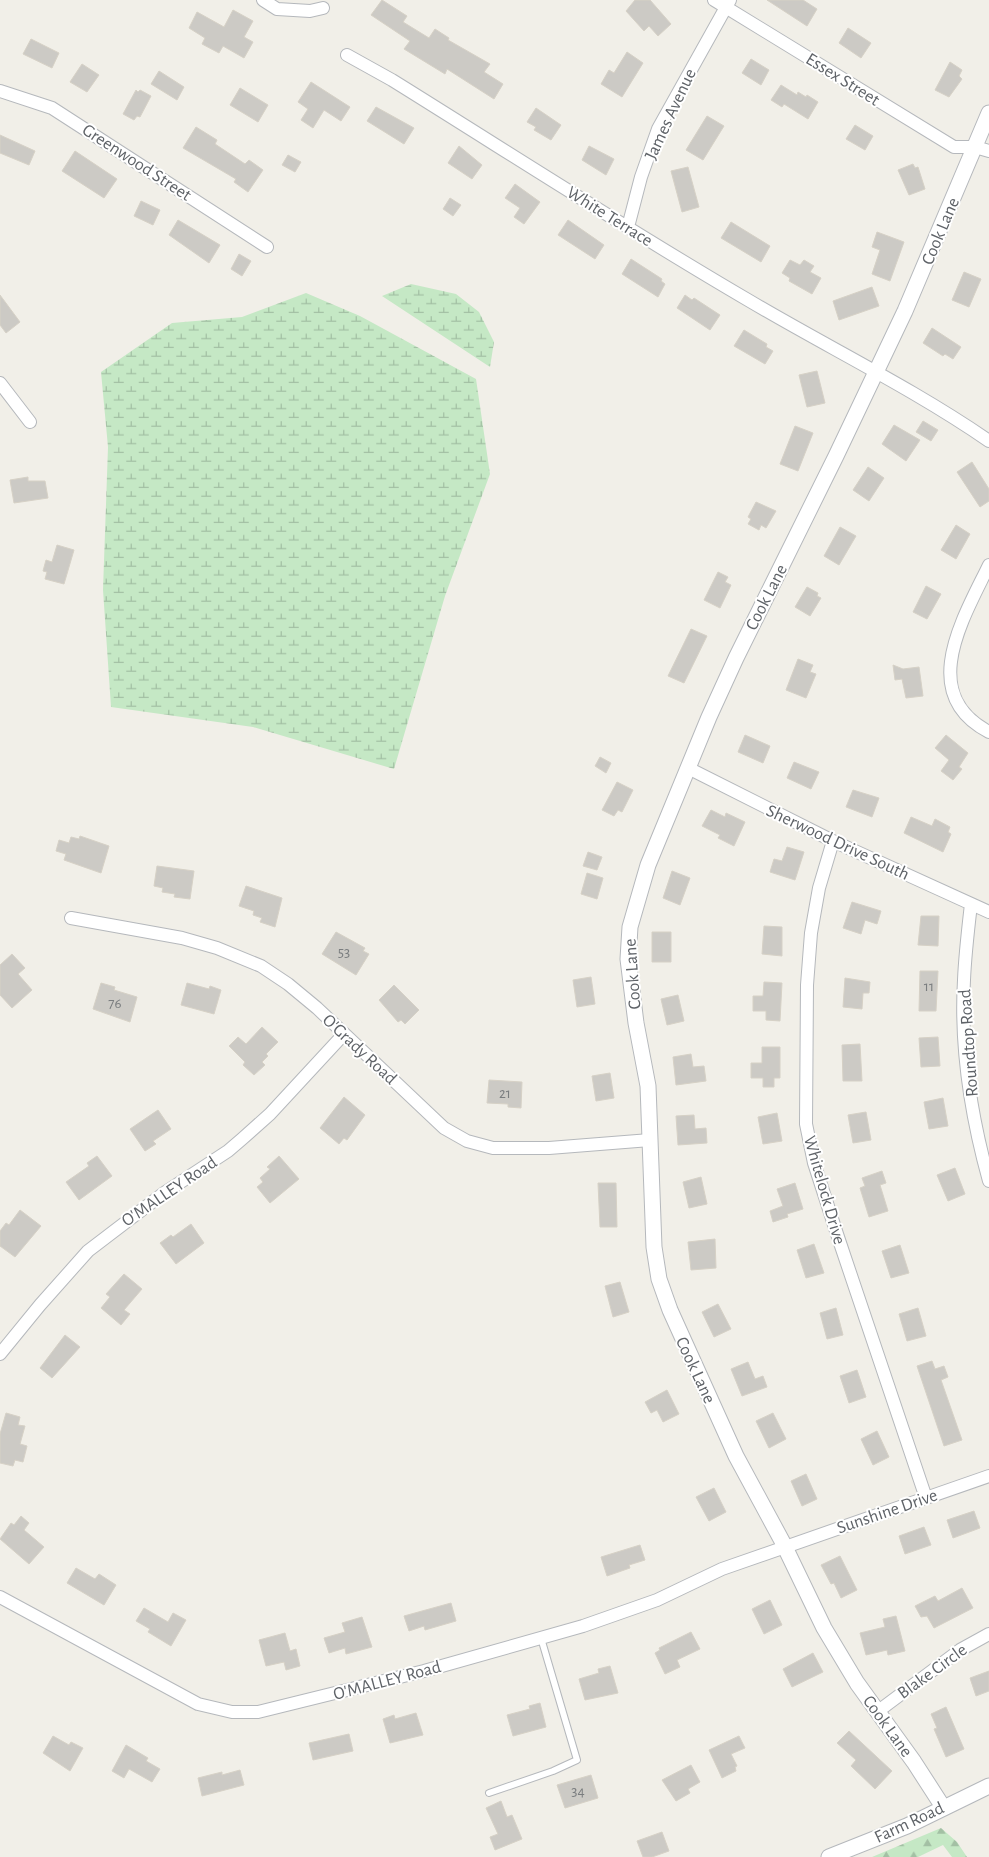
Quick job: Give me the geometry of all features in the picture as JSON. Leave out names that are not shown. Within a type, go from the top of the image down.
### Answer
[{"type":"street","points":[[263,0],[277,9],[310,11],[323,8]]},
{"type":"street","name":"Essex Street","points":[[714,0],[728,3],[954,147],[982,149]]},
{"type":"street","name":"James Avenue","points":[[628,227],[641,177],[658,129],[728,3]]},
{"type":"street","name":"White Terrace","points":[[347,56],[392,80],[628,227],[804,333],[877,371],[989,441]]},
{"type":"street","name":"Greenwood Street","points":[[0,91],[52,108],[267,247]]},
{"type":"street","name":"Cook Lane","points":[[943,1807],[877,1712],[824,1628],[736,1456],[670,1310],[660,1279],[654,1247],[648,1086],[631,991],[628,959],[630,927],[648,865],[688,768],[736,658],[877,371],[982,149],[989,113]]},
{"type":"street","points":[[0,383],[30,422]]},
{"type":"street","points":[[989,565],[968,608],[950,654],[949,680],[959,704],[978,726],[989,732]]},
{"type":"street","name":"Sherwood Drive South","points":[[688,768],[833,841],[989,912]]},
{"type":"street","name":"Whitelock Drive","points":[[833,841],[819,888],[811,933],[807,985],[806,1124],[814,1163],[926,1498]]},
{"type":"street","name":"Roundtop Road","points":[[971,904],[964,982],[965,1058],[975,1130],[989,1180]]},
{"type":"street","name":"O'Grady Road","points":[[71,918],[182,938],[237,955],[261,966],[288,984],[444,1128],[459,1138],[493,1148],[549,1148],[650,1140]]},
{"type":"street","name":"O'MALLEY Road","points":[[0,1354],[45,1298],[88,1250],[164,1193],[235,1145],[270,1114],[344,1034]]},
{"type":"street","name":"Sunshine Drive","points":[[784,1547],[989,1476]]},
{"type":"street","name":"O'MALLEY Road","points":[[0,1597],[198,1704],[232,1712],[276,1709],[583,1626],[657,1600],[722,1569],[784,1547]]},
{"type":"street","name":"Blake Circle","points":[[877,1712],[960,1650],[989,1634]]},
{"type":"street","name":"Farm Road","points":[[829,1857],[907,1826],[989,1786]]},
{"type":"lane","points":[[489,1793],[553,1771],[577,1760],[541,1638]]},
{"type":"green space","points":[[411,284],[456,294],[479,312],[494,342],[490,367],[382,296]]},
{"type":"green space","points":[[306,293],[360,316],[476,379],[490,474],[445,596],[394,769],[253,727],[111,707],[103,590],[108,447],[101,372],[172,323],[242,317]]},
{"type":"green space","points":[[941,1828],[957,1842],[967,1857],[952,1857],[943,1845],[918,1857],[872,1857]]},
{"type":"building","points":[[382,0],[407,16],[403,22],[429,38],[435,29],[449,38],[448,40],[490,64],[484,72],[503,84],[494,99],[447,69],[445,74],[404,49],[410,41],[371,15]]},
{"type":"building","points":[[635,0],[650,0],[671,24],[658,36],[649,26],[644,31],[626,11]]},
{"type":"building","points":[[767,0],[803,0],[817,9],[807,26]]},
{"type":"building","points":[[233,10],[253,21],[244,37],[253,42],[244,58],[223,46],[219,53],[202,44],[205,38],[189,28],[197,12],[224,27]]},
{"type":"building","points":[[848,28],[871,43],[861,58],[839,43]]},
{"type":"building","points":[[31,39],[59,53],[52,68],[23,54]]},
{"type":"building","points":[[627,52],[643,63],[622,97],[601,84],[609,70],[614,73]]},
{"type":"building","points":[[751,59],[769,70],[761,85],[742,73]]},
{"type":"building","points":[[950,62],[962,70],[959,76],[962,79],[949,97],[935,90]]},
{"type":"building","points":[[82,64],[99,75],[87,92],[70,82]]},
{"type":"building","points":[[159,71],[184,87],[177,100],[151,84]]},
{"type":"building","points":[[311,82],[350,107],[341,121],[324,110],[313,128],[301,120],[308,109],[298,102]]},
{"type":"building","points":[[781,85],[797,95],[798,92],[818,102],[808,119],[784,104],[782,107],[771,100]]},
{"type":"building","points":[[240,88],[268,105],[258,122],[230,105]]},
{"type":"building","points":[[136,90],[151,96],[140,117],[137,116],[134,120],[123,114]]},
{"type":"building","points":[[376,107],[414,128],[404,144],[367,121]]},
{"type":"building","points":[[536,108],[561,125],[551,140],[534,130],[536,127],[527,122]]},
{"type":"building","points":[[707,116],[724,126],[703,160],[686,150]]},
{"type":"building","points":[[855,125],[873,136],[865,150],[846,139]]},
{"type":"building","points":[[196,127],[217,140],[215,144],[245,164],[249,160],[263,170],[248,192],[234,182],[236,179],[183,148]]},
{"type":"building","points":[[0,135],[35,151],[29,165],[0,153]]},
{"type":"building","points":[[459,146],[482,165],[472,179],[448,163]]},
{"type":"building","points":[[589,146],[614,159],[606,175],[582,160]]},
{"type":"building","points":[[75,151],[117,179],[104,198],[62,171]]},
{"type":"building","points":[[288,155],[301,162],[295,172],[282,165]]},
{"type":"building","points":[[913,164],[915,168],[918,167],[925,189],[909,195],[898,170]]},
{"type":"building","points":[[688,167],[699,207],[682,212],[671,171]]},
{"type":"building","points":[[515,184],[540,202],[524,224],[514,217],[520,208],[505,198]]},
{"type":"building","points":[[450,198],[461,205],[453,216],[443,209]]},
{"type":"building","points":[[141,201],[160,210],[153,225],[134,216]]},
{"type":"building","points":[[178,220],[220,245],[209,263],[169,235]]},
{"type":"building","points":[[568,220],[604,245],[595,259],[558,235]]},
{"type":"building","points":[[731,222],[770,246],[761,262],[721,238]]},
{"type":"building","points":[[877,232],[904,242],[890,281],[872,274],[880,250],[872,247]]},
{"type":"building","points":[[239,254],[251,261],[242,276],[231,269]]},
{"type":"building","points":[[631,259],[662,279],[661,281],[665,284],[658,297],[622,274]]},
{"type":"building","points":[[790,260],[800,265],[804,260],[814,266],[810,272],[821,278],[812,294],[789,281],[790,278],[782,273]]},
{"type":"building","points":[[964,272],[981,279],[969,307],[952,300]]},
{"type":"building","points":[[872,287],[879,306],[839,320],[833,301]]},
{"type":"building","points":[[0,295],[20,322],[6,333],[0,325]]},
{"type":"building","points":[[685,295],[692,300],[694,298],[720,315],[710,330],[677,308]]},
{"type":"building","points":[[932,328],[961,347],[953,359],[945,354],[943,356],[923,343]]},
{"type":"building","points":[[744,330],[767,344],[766,347],[773,351],[765,364],[734,346]]},
{"type":"building","points":[[817,371],[825,403],[807,407],[799,375]]},
{"type":"building","points":[[923,421],[938,430],[931,441],[916,432]]},
{"type":"building","points":[[894,425],[920,440],[906,461],[882,444]]},
{"type":"building","points":[[795,426],[813,433],[798,471],[780,464]]},
{"type":"building","points":[[972,462],[989,489],[989,501],[980,507],[957,472]]},
{"type":"building","points":[[868,467],[884,478],[869,501],[853,490]]},
{"type":"building","points":[[28,477],[28,481],[45,481],[48,498],[14,503],[10,480]]},
{"type":"building","points":[[756,502],[776,511],[766,528],[761,525],[759,530],[748,524],[751,519],[748,517]]},
{"type":"building","points":[[956,525],[970,534],[956,559],[941,550]]},
{"type":"building","points":[[840,527],[856,536],[839,565],[824,556]]},
{"type":"building","points":[[57,545],[74,550],[64,584],[45,579],[47,572],[43,571],[46,560],[52,562]]},
{"type":"building","points":[[718,572],[728,577],[725,582],[731,585],[720,608],[704,600]]},
{"type":"building","points":[[926,586],[941,594],[927,619],[913,612]]},
{"type":"building","points":[[807,587],[818,593],[817,596],[821,598],[810,616],[795,607]]},
{"type":"building","points":[[691,629],[707,636],[684,683],[668,676]]},
{"type":"building","points":[[798,659],[813,665],[810,672],[816,674],[806,698],[786,690]]},
{"type":"building","points":[[893,665],[903,669],[919,667],[923,696],[906,698],[902,679],[895,680]]},
{"type":"building","points":[[745,735],[770,746],[763,763],[738,752]]},
{"type":"building","points":[[946,735],[968,753],[959,767],[962,769],[953,780],[941,771],[949,760],[935,748]]},
{"type":"building","points":[[600,757],[611,763],[606,773],[595,766]]},
{"type":"building","points":[[794,762],[819,772],[811,789],[787,778]]},
{"type":"building","points":[[617,782],[633,790],[622,812],[618,810],[614,816],[602,810]]},
{"type":"building","points":[[853,790],[879,798],[872,817],[846,807]]},
{"type":"building","points":[[711,810],[725,817],[726,813],[745,822],[734,846],[718,838],[720,835],[702,826]]},
{"type":"building","points":[[911,817],[932,826],[935,819],[950,827],[948,832],[951,834],[943,852],[904,833]]},
{"type":"building","points":[[80,836],[109,846],[101,873],[64,860],[66,854],[56,851],[59,840],[69,843],[71,837],[79,839]]},
{"type":"building","points":[[787,847],[804,852],[795,880],[770,872],[774,859],[782,861]]},
{"type":"building","points":[[588,852],[602,857],[597,870],[583,866]]},
{"type":"building","points":[[157,866],[194,871],[190,899],[174,897],[175,894],[162,892],[163,888],[154,886]]},
{"type":"building","points":[[672,871],[690,878],[680,905],[663,898]]},
{"type":"building","points":[[587,873],[603,878],[597,899],[581,894]]},
{"type":"building","points":[[246,886],[282,898],[275,927],[260,922],[262,918],[253,915],[254,911],[239,906]]},
{"type":"building","points":[[852,902],[881,911],[877,924],[865,920],[861,934],[843,928]]},
{"type":"building","points":[[921,916],[939,916],[938,946],[918,945]]},
{"type":"building","points":[[764,926],[782,927],[782,956],[762,954]]},
{"type":"building","points":[[336,932],[365,948],[363,951],[369,954],[356,975],[322,954]]},
{"type":"building","points":[[652,932],[671,932],[671,962],[652,962]]},
{"type":"building","points":[[12,954],[25,968],[18,974],[32,990],[12,1008],[0,995],[0,965]]},
{"type":"building","points":[[920,971],[938,971],[936,1011],[919,1011]]},
{"type":"building","points":[[591,977],[595,1004],[577,1007],[573,980]]},
{"type":"building","points":[[845,978],[870,982],[869,993],[863,993],[862,1009],[843,1007]]},
{"type":"building","points":[[764,982],[782,983],[780,1021],[766,1020],[766,1011],[753,1011],[753,996],[763,996]]},
{"type":"building","points":[[101,983],[115,987],[114,990],[137,997],[130,1022],[93,1009]]},
{"type":"building","points":[[187,983],[209,989],[210,986],[221,990],[214,1014],[181,1005]]},
{"type":"building","points":[[394,985],[419,1010],[405,1024],[401,1020],[398,1022],[379,1000]]},
{"type":"building","points":[[678,995],[684,1021],[667,1025],[661,999]]},
{"type":"building","points":[[262,1027],[278,1042],[266,1054],[268,1056],[262,1062],[265,1065],[254,1075],[243,1065],[245,1062],[229,1046],[238,1037],[246,1044]]},
{"type":"building","points":[[938,1037],[940,1066],[921,1067],[919,1038]]},
{"type":"building","points":[[860,1044],[862,1081],[843,1081],[842,1045]]},
{"type":"building","points":[[762,1047],[780,1047],[780,1078],[774,1078],[774,1087],[763,1087],[763,1078],[751,1078],[751,1063],[762,1063]]},
{"type":"building","points":[[691,1054],[693,1067],[704,1066],[706,1081],[676,1085],[673,1057]]},
{"type":"building","points":[[610,1073],[614,1098],[596,1101],[592,1076]]},
{"type":"building","points":[[489,1080],[522,1082],[521,1108],[508,1107],[508,1104],[487,1103]]},
{"type":"building","points":[[344,1097],[365,1115],[347,1140],[344,1138],[339,1144],[320,1128]]},
{"type":"building","points":[[943,1098],[948,1126],[929,1129],[924,1102]]},
{"type":"building","points":[[158,1110],[171,1129],[153,1141],[156,1144],[145,1151],[130,1129]]},
{"type":"building","points":[[866,1112],[871,1140],[853,1143],[848,1115]]},
{"type":"building","points":[[777,1113],[782,1141],[763,1144],[758,1117]]},
{"type":"building","points":[[694,1115],[695,1129],[706,1128],[707,1143],[678,1145],[676,1116]]},
{"type":"building","points":[[97,1156],[112,1176],[79,1200],[66,1182],[89,1166],[87,1163]]},
{"type":"building","points":[[279,1156],[299,1179],[270,1203],[257,1187],[263,1182],[260,1178],[270,1169],[267,1167]]},
{"type":"building","points":[[955,1168],[965,1194],[948,1201],[937,1175]]},
{"type":"building","points":[[882,1171],[886,1183],[880,1185],[888,1211],[869,1217],[860,1188],[865,1186],[862,1178]]},
{"type":"building","points":[[701,1177],[707,1204],[689,1208],[683,1182]]},
{"type":"building","points":[[598,1183],[616,1183],[617,1227],[600,1227]]},
{"type":"building","points":[[795,1183],[803,1209],[787,1214],[788,1217],[773,1222],[770,1211],[783,1206],[777,1189]]},
{"type":"building","points":[[20,1210],[41,1226],[15,1257],[0,1246],[0,1231],[6,1223],[9,1225]]},
{"type":"building","points":[[191,1224],[204,1243],[176,1264],[160,1243],[171,1235],[173,1237]]},
{"type":"building","points":[[715,1239],[716,1268],[691,1270],[688,1242]]},
{"type":"building","points":[[814,1244],[824,1273],[806,1278],[797,1250]]},
{"type":"building","points":[[900,1245],[909,1273],[891,1278],[882,1251]]},
{"type":"building","points":[[124,1274],[142,1289],[124,1310],[130,1314],[121,1325],[101,1308],[110,1297],[106,1294]]},
{"type":"building","points":[[620,1282],[629,1312],[613,1317],[605,1286]]},
{"type":"building","points":[[718,1304],[731,1329],[714,1337],[702,1312]]},
{"type":"building","points":[[836,1308],[843,1335],[827,1339],[820,1313]]},
{"type":"building","points":[[918,1308],[926,1336],[907,1341],[899,1314]]},
{"type":"building","points":[[65,1335],[80,1347],[52,1378],[40,1368]]},
{"type":"building","points":[[932,1361],[935,1369],[944,1366],[948,1377],[941,1380],[962,1440],[944,1446],[917,1366]]},
{"type":"building","points":[[748,1362],[755,1379],[763,1376],[767,1387],[742,1396],[731,1369]]},
{"type":"building","points":[[857,1370],[866,1397],[849,1403],[840,1376]]},
{"type":"building","points":[[667,1390],[679,1414],[663,1422],[657,1410],[651,1413],[645,1402]]},
{"type":"building","points":[[6,1413],[20,1417],[18,1425],[25,1426],[20,1444],[27,1446],[23,1462],[15,1460],[13,1466],[0,1463],[0,1434]]},
{"type":"building","points":[[773,1413],[786,1439],[769,1448],[756,1421]]},
{"type":"building","points":[[877,1431],[889,1457],[873,1465],[861,1439]]},
{"type":"building","points":[[806,1474],[817,1499],[802,1506],[791,1481]]},
{"type":"building","points":[[714,1488],[726,1512],[709,1521],[696,1497]]},
{"type":"building","points":[[974,1511],[980,1528],[953,1538],[947,1520]]},
{"type":"building","points":[[21,1516],[29,1523],[24,1530],[44,1547],[29,1564],[0,1539],[11,1523],[14,1525]]},
{"type":"building","points":[[924,1527],[931,1545],[905,1554],[899,1536]]},
{"type":"building","points":[[640,1545],[645,1560],[629,1565],[630,1568],[607,1576],[601,1557]]},
{"type":"building","points":[[840,1556],[857,1590],[841,1598],[834,1583],[831,1584],[821,1565]]},
{"type":"building","points":[[76,1568],[95,1579],[99,1574],[116,1585],[104,1605],[67,1583]]},
{"type":"building","points":[[962,1588],[973,1608],[934,1628],[927,1616],[921,1617],[915,1606],[935,1596],[938,1601]]},
{"type":"building","points":[[770,1600],[782,1625],[764,1634],[752,1609]]},
{"type":"building","points":[[451,1603],[456,1621],[425,1630],[424,1626],[409,1631],[404,1616]]},
{"type":"building","points":[[144,1608],[168,1622],[173,1613],[186,1620],[171,1646],[148,1632],[150,1629],[136,1621]]},
{"type":"building","points":[[896,1616],[905,1651],[888,1655],[887,1650],[866,1655],[860,1633],[885,1627],[883,1619]]},
{"type":"building","points":[[362,1617],[372,1647],[346,1654],[345,1648],[329,1653],[324,1638],[345,1632],[342,1623]]},
{"type":"building","points":[[691,1632],[700,1649],[677,1660],[680,1667],[665,1674],[655,1653],[660,1650],[659,1648]]},
{"type":"building","points":[[285,1633],[290,1651],[296,1649],[300,1666],[286,1670],[284,1662],[266,1666],[259,1640]]},
{"type":"building","points":[[813,1653],[823,1672],[792,1687],[783,1669]]},
{"type":"building","points":[[610,1666],[618,1693],[585,1700],[579,1679],[599,1673],[598,1669]]},
{"type":"building","points":[[989,1671],[989,1691],[976,1696],[970,1678]]},
{"type":"building","points":[[540,1703],[546,1727],[513,1736],[507,1715],[530,1709],[529,1706]]},
{"type":"building","points":[[946,1707],[964,1749],[946,1757],[934,1729],[937,1728],[931,1714]]},
{"type":"building","points":[[416,1713],[423,1735],[390,1743],[383,1719],[394,1715],[395,1719]]},
{"type":"building","points":[[849,1731],[892,1771],[875,1789],[851,1766],[856,1760],[837,1743]]},
{"type":"building","points":[[349,1734],[353,1751],[313,1760],[309,1743]]},
{"type":"building","points":[[53,1736],[69,1745],[71,1742],[83,1748],[70,1771],[43,1753]]},
{"type":"building","points":[[739,1736],[745,1748],[731,1754],[737,1766],[735,1767],[736,1771],[722,1778],[709,1750]]},
{"type":"building","points":[[126,1745],[148,1758],[146,1761],[160,1769],[152,1782],[129,1769],[124,1778],[112,1771]]},
{"type":"building","points":[[691,1765],[700,1782],[688,1789],[690,1793],[676,1801],[662,1780]]},
{"type":"building","points":[[240,1770],[244,1785],[202,1796],[198,1778],[222,1772],[222,1775]]},
{"type":"building","points":[[591,1775],[598,1798],[565,1808],[557,1785]]},
{"type":"building","points":[[501,1801],[507,1817],[512,1815],[522,1839],[495,1850],[490,1837],[498,1834],[486,1808]]},
{"type":"building","points":[[662,1832],[669,1851],[652,1857],[643,1857],[637,1841]]}]
